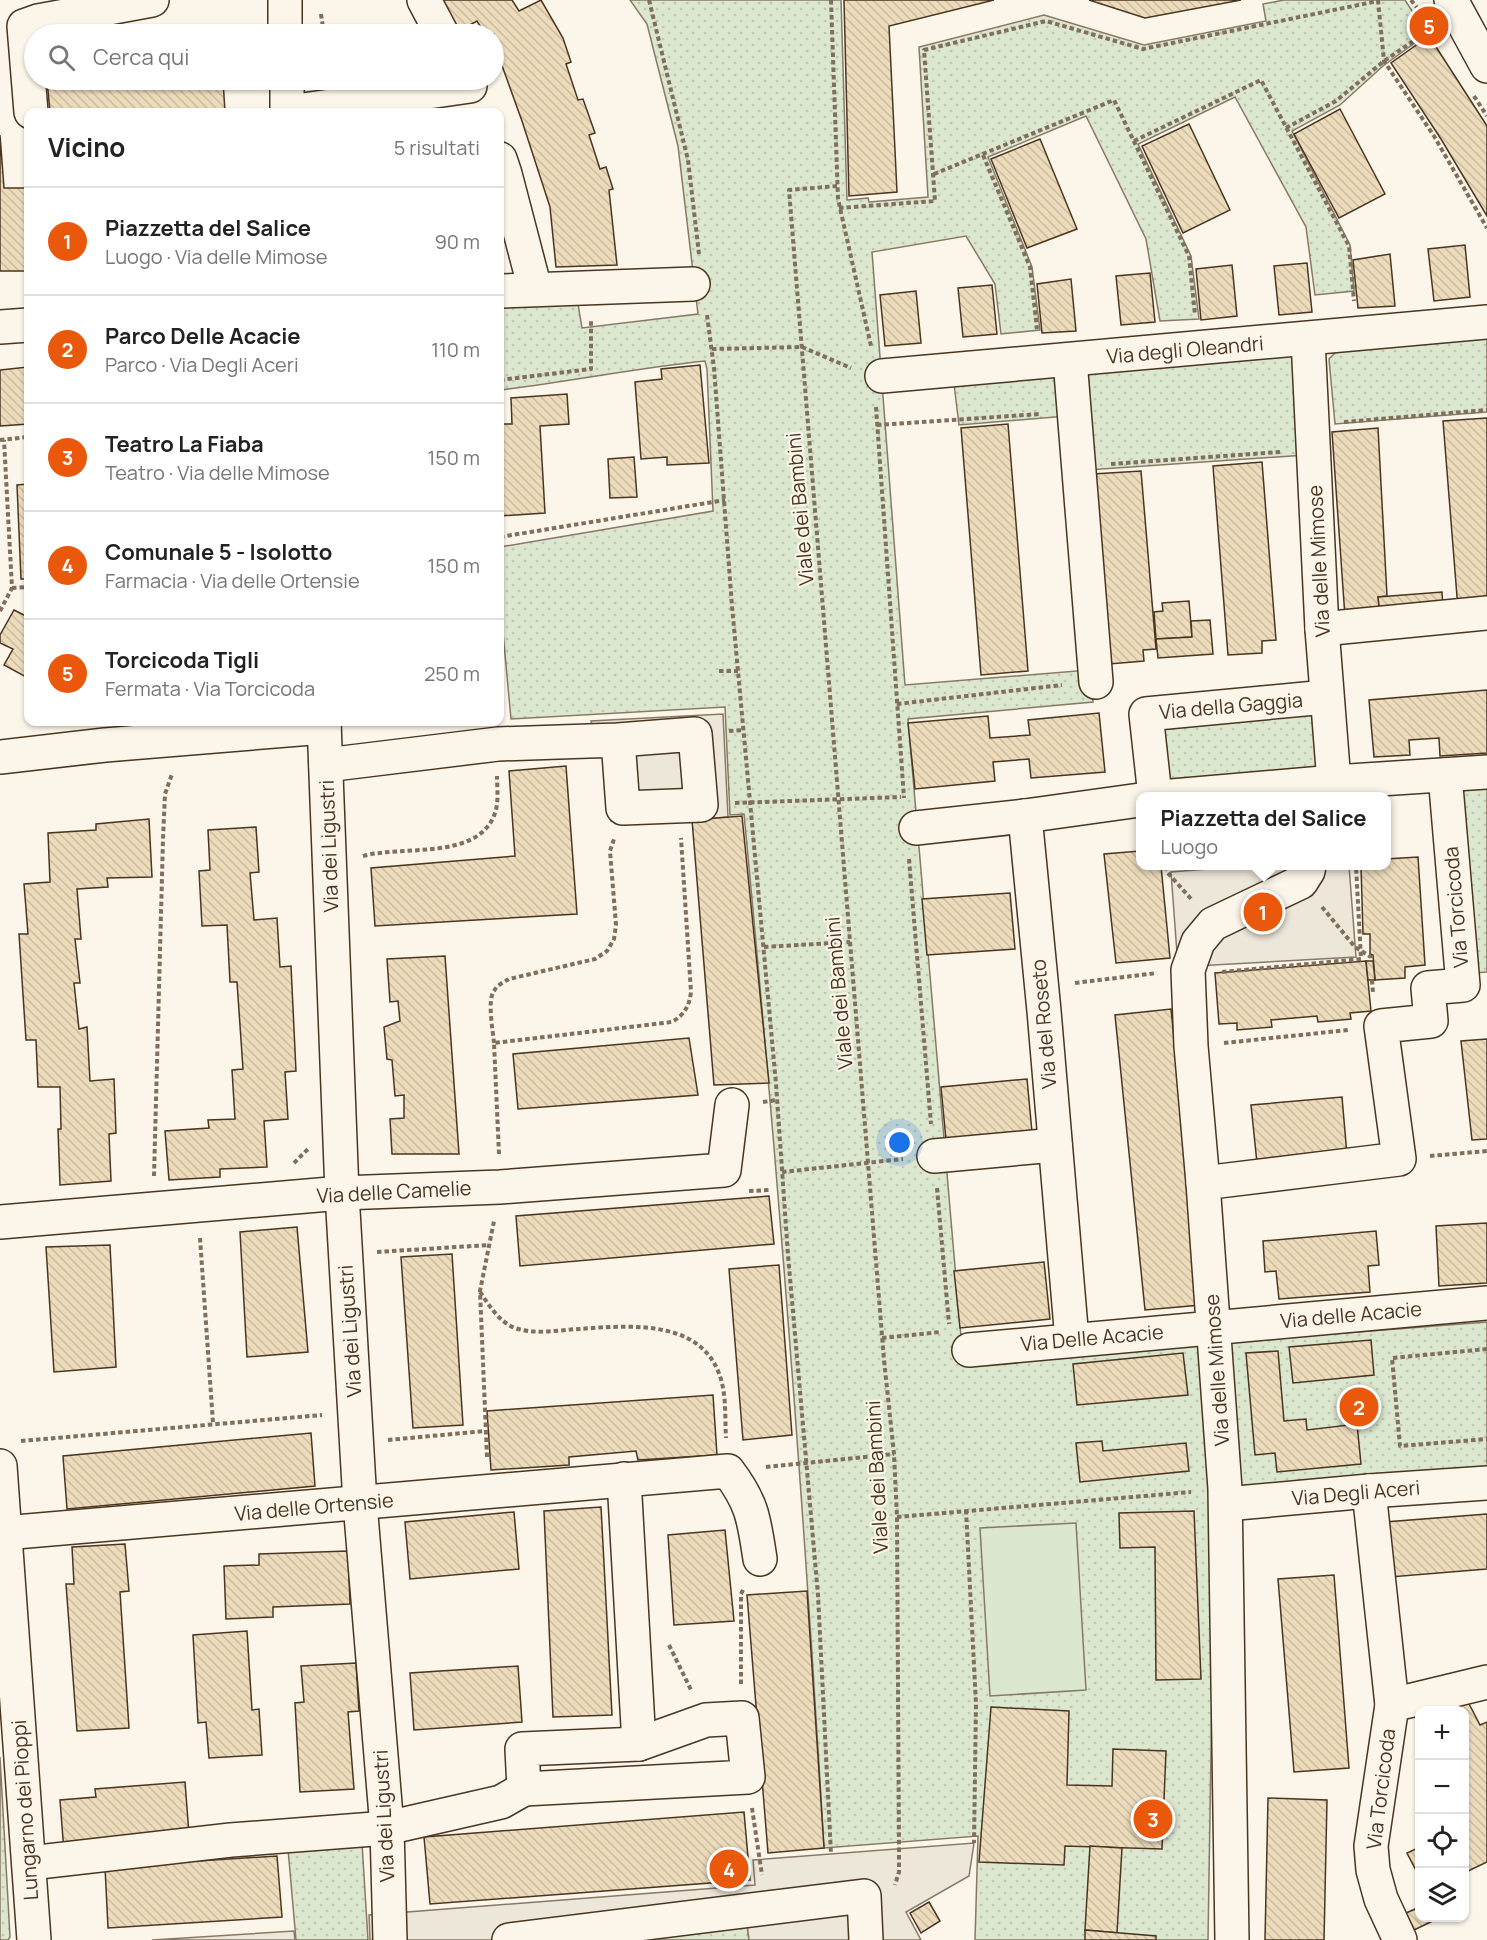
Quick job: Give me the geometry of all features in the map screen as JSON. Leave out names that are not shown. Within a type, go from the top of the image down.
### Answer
[{"type":"street","points":[[30,24],[152,0]]},
{"type":"street","points":[[285,0],[285,24]]},
{"type":"street","points":[[424,0],[437,24]]},
{"type":"street","points":[[1451,0],[1487,66]]},
{"type":"street","points":[[29,90],[31,108]]},
{"type":"street","points":[[287,90],[288,108]]},
{"type":"street","points":[[327,108],[472,93]]},
{"type":"street","points":[[504,171],[535,289]]},
{"type":"street","points":[[504,291],[700,283]]},
{"type":"street","name":"Via degli Oleandri","points":[[871,373],[1055,361],[1487,322]]},
{"type":"street","points":[[0,327],[24,325]]},
{"type":"street","name":"Via delle Mimose","points":[[1308,339],[1326,697],[1315,788]]},
{"type":"street","points":[[1055,361],[1074,411],[1096,682]]},
{"type":"street","points":[[1322,629],[1487,613]]},
{"type":"street","name":"Via della Gaggia","points":[[1155,792],[1146,714],[1326,697]]},
{"type":"street","points":[[0,757],[305,726]]},
{"type":"street","name":"Via dei Ligustri","points":[[324,726],[342,1193],[360,1503],[387,1828],[390,1940]]},
{"type":"street","points":[[326,765],[498,744],[618,740],[695,734],[690,805],[623,808],[618,740]]},
{"type":"street","points":[[1244,792],[1315,788],[1487,772]]},
{"type":"street","name":"Via Torcicoda","points":[[1381,1026],[1431,1021],[1428,988],[1463,985],[1445,775]]},
{"type":"street","points":[[910,829],[1136,801]]},
{"type":"street","name":"Via del Roseto","points":[[1025,816],[1072,1340]]},
{"type":"street","name":"Via delle Mimose","points":[[1232,1940],[1225,1497],[1214,1326],[1191,1046],[1188,970],[1197,942],[1213,924],[1305,874]]},
{"type":"street","points":[[1203,1183],[1399,1159],[1381,1026]]},
{"type":"street","name":"Via delle Camelie","points":[[0,1222],[342,1193],[500,1187],[724,1170],[732,1105]]},
{"type":"street","points":[[934,1156],[1055,1145]]},
{"type":"street","name":"Via delle Acacie","points":[[1214,1326],[1487,1303]]},
{"type":"street","name":"Via Delle Acacie","points":[[969,1350],[1214,1326]]},
{"type":"street","name":"Lungarno dei Pioppi","points":[[5,1454],[4,1533],[34,1940]]},
{"type":"street","points":[[728,1471],[744,1492],[753,1515],[760,1559]]},
{"type":"street","name":"Via delle Ortensie","points":[[4,1533],[728,1471]]},
{"type":"street","points":[[624,1479],[639,1744]]},
{"type":"street","name":"Via Degli Aceri","points":[[1225,1497],[1487,1483]]},
{"type":"street","name":"Via Torcicoda","points":[[1370,1491],[1392,1706],[1371,1846],[1373,1870],[1381,1899],[1400,1940]]},
{"type":"street","name":"Via Torcicoda","points":[[1392,1706],[1487,1682]]},
{"type":"street","points":[[30,1863],[231,1840],[387,1828],[501,1803],[524,1789],[748,1777],[742,1718],[706,1720],[639,1744],[522,1749],[524,1789]]},
{"type":"street","points":[[508,1940],[864,1896],[866,1940]]},
{"type":"path","points":[[649,0],[688,160],[700,283],[712,350],[818,1595],[831,1854]]},
{"type":"path","points":[[831,0],[837,186],[839,208],[871,373],[877,425],[904,797],[910,829],[934,1156],[950,1332],[882,1338]]},
{"type":"path","points":[[839,208],[935,201],[924,50],[1046,21],[1143,50],[1378,1],[1384,61],[1452,166],[1487,228]]},
{"type":"path","points":[[1286,128],[1336,101],[1384,61],[1431,29]]},
{"type":"path","points":[[1134,141],[1261,80],[1348,246],[1357,334]]},
{"type":"path","points":[[934,174],[1114,100],[1189,256],[1198,348]]},
{"type":"path","points":[[983,154],[1030,267],[1055,361]]},
{"type":"path","name":"Viale dei Bambini","points":[[837,186],[789,190],[882,1338],[894,1454],[897,1517],[899,1843]]},
{"type":"path","points":[[504,380],[591,369],[592,289]]},
{"type":"path","points":[[712,350],[802,347],[871,373]]},
{"type":"path","points":[[1078,466],[1313,437],[1487,410]]},
{"type":"path","points":[[877,425],[1074,411]]},
{"type":"path","points":[[0,611],[12,588],[2,440],[24,437]]},
{"type":"path","points":[[504,536],[725,500]]},
{"type":"path","points":[[12,588],[24,587]]},
{"type":"path","points":[[719,671],[738,671]]},
{"type":"path","points":[[897,704],[1096,682]]},
{"type":"path","points":[[154,1210],[165,795],[183,739]]},
{"type":"path","points":[[330,886],[341,870],[358,858],[451,846],[481,835],[490,824],[496,811],[498,744]]},
{"type":"path","points":[[494,1043],[672,1022],[687,1010],[691,992],[690,805],[904,797]]},
{"type":"path","points":[[489,1491],[480,1291],[500,1187],[490,1002],[492,992],[509,979],[595,958],[607,951],[614,939],[616,925],[610,851],[623,808]]},
{"type":"path","points":[[1167,870],[1213,924]]},
{"type":"path","points":[[1305,874],[1355,947],[1371,957],[1371,961]]},
{"type":"path","points":[[764,947],[850,942]]},
{"type":"path","points":[[1041,986],[1188,970]]},
{"type":"path","points":[[1191,1046],[1381,1026]]},
{"type":"path","points":[[287,1169],[309,1147]]},
{"type":"path","points":[[1399,1159],[1487,1151]]},
{"type":"path","points":[[782,1172],[934,1156]]},
{"type":"path","points":[[197,1206],[213,1423]]},
{"type":"path","points":[[374,1252],[489,1245]]},
{"type":"path","points":[[480,1291],[495,1313],[513,1327],[537,1332],[608,1327],[649,1327],[681,1334],[701,1345],[715,1363],[723,1388],[728,1471],[894,1454]]},
{"type":"path","points":[[1487,1349],[1392,1358],[1400,1446],[1487,1439]]},
{"type":"path","points":[[5,1454],[213,1423],[355,1412]]},
{"type":"path","points":[[379,1441],[486,1431]]},
{"type":"path","points":[[897,1517],[966,1510],[1225,1497]]},
{"type":"path","points":[[966,1510],[976,1704],[974,1843]]},
{"type":"path","points":[[742,1718],[741,1594],[760,1559]]},
{"type":"path","points":[[748,1777],[766,1908]]},
{"type":"green space","points":[[630,0],[841,0],[847,200],[868,198],[869,202],[928,197],[919,47],[1044,15],[1144,45],[1266,21],[1263,4],[1284,0],[1405,0],[1427,34],[1383,66],[1340,105],[1292,131],[1350,245],[1354,291],[1315,295],[1306,227],[1235,97],[1138,144],[1191,256],[1199,319],[1160,321],[1146,239],[1086,116],[988,157],[1032,267],[1040,330],[1001,334],[995,284],[966,236],[872,252],[905,685],[1089,670],[1093,702],[908,719],[963,1360],[1210,1337],[1215,1502],[1208,1940],[975,1940],[978,1836],[824,1848],[799,1460],[768,1072],[744,814],[730,815],[725,707],[511,719],[504,644],[504,546],[713,511],[705,361],[504,389],[504,304],[577,298],[582,328],[698,314],[678,146],[647,24]]},
{"type":"green space","points":[[1487,338],[1487,412],[1335,424],[1329,359],[1338,350]]},
{"type":"green space","points":[[1300,352],[1306,455],[1073,471],[1067,416],[959,425],[954,384]]},
{"type":"green space","points":[[1318,705],[1324,773],[1163,789],[1155,721]]},
{"type":"green space","points":[[1487,784],[1487,972],[1474,973],[1457,786]]},
{"type":"green space","points":[[1487,1322],[1487,1471],[1237,1491],[1226,1342]]},
{"type":"green space","points":[[1076,1523],[1086,1690],[990,1696],[980,1528]]},
{"type":"green space","points":[[0,1757],[10,1937],[8,1940],[0,1940]]},
{"type":"green space","points":[[362,1843],[368,1940],[296,1940],[288,1849]]},
{"type":"green space","points":[[747,1923],[749,1940],[649,1940],[657,1931]]},
{"type":"shaded area","points":[[723,714],[728,817],[611,821],[604,761],[591,721]]},
{"type":"shaded area","points":[[1349,870],[1356,957],[1178,967],[1171,872]]},
{"type":"shaded area","points":[[974,1843],[969,1876],[906,1912],[921,1940],[749,1940],[747,1923],[657,1931],[649,1940],[370,1940],[369,1915],[755,1885],[753,1860]]},
{"type":"shaded area","points":[[294,1931],[295,1940],[152,1940]]},
{"type":"building","points":[[440,0],[512,0],[519,11],[541,0],[563,38],[571,62],[566,64],[578,100],[583,99],[595,133],[589,135],[600,169],[606,167],[613,189],[609,190],[617,265],[556,267],[550,207],[504,71],[504,24],[479,24],[477,21],[472,24],[455,24]]},
{"type":"building","points":[[844,0],[994,0],[889,26],[897,192],[849,196]]},
{"type":"building","points":[[1089,0],[1241,0],[1145,18]]},
{"type":"building","points":[[1429,36],[1487,126],[1487,216],[1441,139],[1391,63]]},
{"type":"building","points":[[48,90],[224,90],[225,108],[50,108]]},
{"type":"building","points":[[1340,109],[1385,194],[1339,218],[1294,134]]},
{"type":"building","points":[[1189,124],[1230,210],[1183,233],[1142,146]]},
{"type":"building","points":[[0,135],[4,188],[24,188],[24,271],[0,271]]},
{"type":"building","points":[[1040,139],[1077,229],[1027,248],[991,159]]},
{"type":"building","points":[[1465,245],[1470,297],[1434,301],[1428,249]]},
{"type":"building","points":[[1390,254],[1395,306],[1358,308],[1353,260]]},
{"type":"building","points":[[1307,263],[1312,312],[1279,315],[1274,266]]},
{"type":"building","points":[[1232,265],[1237,316],[1201,320],[1196,269]]},
{"type":"building","points":[[1150,273],[1155,322],[1121,325],[1116,276]]},
{"type":"building","points":[[1071,279],[1076,331],[1042,333],[1037,284]]},
{"type":"building","points":[[992,285],[997,334],[963,337],[958,288]]},
{"type":"building","points":[[916,291],[921,343],[885,346],[880,295]]},
{"type":"building","points":[[700,365],[709,463],[667,465],[667,457],[641,459],[635,382],[662,379],[661,369]]},
{"type":"building","points":[[24,367],[24,424],[0,426],[0,370]]},
{"type":"building","points":[[567,394],[569,424],[540,426],[545,513],[504,516],[504,424],[512,424],[511,398]]},
{"type":"building","points":[[1487,418],[1487,607],[1458,609],[1443,421]]},
{"type":"building","points":[[1008,424],[1028,671],[981,675],[961,428]]},
{"type":"building","points":[[1378,428],[1387,596],[1378,597],[1380,614],[1345,617],[1332,432]]},
{"type":"building","points":[[634,457],[637,497],[610,498],[608,459]]},
{"type":"building","points":[[1262,462],[1276,640],[1262,641],[1262,653],[1228,655],[1213,466]]},
{"type":"building","points":[[1141,471],[1156,649],[1143,650],[1144,661],[1109,664],[1093,474]]},
{"type":"building","points":[[24,484],[24,579],[21,579],[17,485]]},
{"type":"building","points":[[1442,592],[1443,608],[1380,614],[1378,597]]},
{"type":"building","points":[[1189,601],[1192,637],[1156,639],[1154,612],[1163,611],[1162,603]]},
{"type":"building","points":[[14,610],[24,615],[24,676],[4,665],[13,649],[0,643],[0,635]]},
{"type":"building","points":[[1210,620],[1213,654],[1158,658],[1156,639],[1192,637],[1191,621]]},
{"type":"building","points":[[1487,690],[1487,753],[1440,756],[1439,738],[1409,740],[1410,755],[1374,757],[1369,700]]},
{"type":"building","points":[[1099,713],[1105,772],[1031,778],[1029,759],[993,762],[995,781],[915,789],[908,723],[988,716],[990,738],[1030,735],[1028,720]]},
{"type":"building","points":[[566,766],[577,914],[375,926],[371,868],[515,856],[509,771]]},
{"type":"building","points":[[742,816],[769,1083],[714,1085],[692,820]]},
{"type":"building","points":[[149,819],[152,877],[107,878],[108,887],[77,889],[81,939],[75,939],[80,983],[74,983],[79,1029],[87,1027],[90,1081],[114,1079],[116,1133],[109,1134],[111,1181],[60,1185],[58,1129],[61,1129],[60,1087],[38,1087],[36,1040],[26,1040],[19,934],[28,934],[24,884],[50,882],[48,833],[96,830],[96,824]]},
{"type":"building","points":[[256,827],[259,872],[250,873],[254,920],[277,918],[280,967],[291,966],[296,1071],[285,1072],[288,1119],[264,1121],[267,1167],[220,1169],[220,1177],[169,1180],[165,1131],[209,1128],[208,1120],[235,1119],[232,1070],[243,1069],[237,982],[230,982],[227,925],[202,926],[199,871],[210,870],[208,830]]},
{"type":"building","points":[[1136,851],[1136,870],[1161,870],[1170,958],[1116,963],[1104,854]]},
{"type":"building","points":[[1418,857],[1425,965],[1405,967],[1405,978],[1375,980],[1373,955],[1370,954],[1370,934],[1363,934],[1361,870],[1391,870],[1391,859]]},
{"type":"building","points":[[1010,893],[1015,949],[927,955],[922,899]]},
{"type":"building","points":[[445,956],[459,1154],[392,1154],[390,1119],[404,1118],[404,1095],[395,1096],[392,1060],[387,1059],[384,1027],[400,1021],[398,1001],[390,1002],[387,959]]},
{"type":"building","points":[[1366,961],[1371,1011],[1350,1013],[1351,1019],[1318,1022],[1317,1016],[1271,1020],[1272,1027],[1237,1030],[1237,1023],[1219,1024],[1215,973]]},
{"type":"building","points":[[1366,961],[1373,961],[1375,980],[1368,980]]},
{"type":"building","points":[[1171,1009],[1201,1305],[1145,1310],[1115,1015]]},
{"type":"building","points":[[689,1038],[698,1095],[518,1109],[513,1054]]},
{"type":"building","points":[[1487,1039],[1487,1139],[1472,1140],[1461,1041]]},
{"type":"building","points":[[1027,1079],[1032,1132],[946,1140],[941,1087]]},
{"type":"building","points":[[1342,1097],[1347,1155],[1257,1163],[1251,1105]]},
{"type":"building","points":[[769,1196],[774,1244],[520,1266],[516,1216]]},
{"type":"building","points":[[1487,1223],[1487,1283],[1439,1286],[1436,1226]]},
{"type":"building","points":[[297,1227],[308,1352],[247,1357],[240,1232]]},
{"type":"building","points":[[1376,1231],[1379,1265],[1368,1266],[1370,1292],[1279,1299],[1276,1271],[1265,1272],[1263,1241]]},
{"type":"building","points":[[110,1245],[116,1367],[54,1372],[46,1247]]},
{"type":"building","points":[[452,1254],[463,1425],[413,1428],[401,1257]]},
{"type":"building","points":[[1044,1262],[1050,1319],[960,1328],[954,1271]]},
{"type":"building","points":[[779,1265],[792,1435],[743,1440],[729,1269]]},
{"type":"building","points":[[1371,1340],[1374,1375],[1293,1383],[1289,1347]]},
{"type":"building","points":[[1278,1351],[1284,1421],[1306,1419],[1307,1430],[1357,1424],[1361,1464],[1277,1472],[1275,1453],[1255,1455],[1246,1353]]},
{"type":"building","points":[[1183,1353],[1188,1395],[1077,1405],[1073,1364]]},
{"type":"building","points":[[713,1395],[717,1455],[638,1460],[636,1451],[569,1457],[569,1465],[491,1470],[487,1411]]},
{"type":"building","points":[[311,1433],[315,1486],[67,1509],[63,1456]]},
{"type":"building","points":[[1102,1441],[1103,1451],[1186,1443],[1189,1471],[1080,1482],[1076,1443]]},
{"type":"building","points":[[601,1507],[612,1715],[553,1717],[544,1511]]},
{"type":"building","points":[[1194,1511],[1201,1679],[1156,1680],[1155,1547],[1120,1548],[1119,1513]]},
{"type":"building","points":[[514,1512],[519,1569],[410,1579],[405,1522]]},
{"type":"building","points":[[1487,1514],[1487,1569],[1390,1577],[1385,1522]]},
{"type":"building","points":[[725,1530],[734,1621],[674,1625],[668,1535]]},
{"type":"building","points":[[125,1544],[129,1591],[120,1592],[129,1728],[77,1731],[66,1584],[74,1584],[72,1547]]},
{"type":"building","points":[[348,1551],[350,1604],[273,1607],[273,1617],[226,1619],[224,1566],[259,1565],[259,1554]]},
{"type":"building","points":[[1334,1575],[1349,1768],[1294,1772],[1278,1579]]},
{"type":"building","points":[[807,1591],[824,1848],[768,1853],[747,1595]]},
{"type":"building","points":[[247,1631],[252,1710],[259,1709],[262,1755],[209,1758],[206,1722],[198,1723],[193,1635]]},
{"type":"building","points":[[356,1663],[359,1711],[348,1712],[354,1789],[300,1792],[295,1703],[304,1702],[301,1666]]},
{"type":"building","points":[[518,1666],[522,1722],[414,1730],[410,1673]]},
{"type":"building","points":[[1467,1700],[1480,1725],[1487,1722],[1487,1862],[1469,1871],[1469,1706],[1454,1706]]},
{"type":"building","points":[[991,1707],[1069,1711],[1067,1785],[1112,1786],[1113,1749],[1166,1751],[1162,1849],[1065,1846],[1064,1865],[979,1862]]},
{"type":"building","points":[[185,1782],[189,1834],[64,1852],[60,1800],[96,1797],[95,1789]]},
{"type":"building","points":[[1268,1798],[1327,1800],[1324,1940],[1265,1940]]},
{"type":"building","points":[[744,1812],[750,1880],[430,1904],[424,1837]]},
{"type":"building","points":[[1090,1846],[1122,1848],[1117,1933],[1085,1930]]},
{"type":"building","points":[[1415,1849],[1415,1868],[1407,1853]]},
{"type":"building","points":[[277,1856],[282,1917],[108,1928],[105,1867]]},
{"type":"building","points":[[929,1902],[940,1921],[921,1933],[910,1913]]},
{"type":"building","points":[[1415,1909],[1415,1922],[1431,1922],[1414,1930],[1406,1913]]},
{"type":"building","points":[[1085,1930],[1156,1936],[1156,1940],[1085,1940]]},
{"type":"place","name":"Torcicoda Tigli","points":[[1429,26]]},
{"type":"place","name":"Piazzetta del Salice","points":[[1263,912]]},
{"type":"place","name":"Parco Delle Acacie","points":[[1359,1407]]},
{"type":"place","name":"Teatro La Fiaba","points":[[1153,1819]]},
{"type":"place","name":"Comunale 5 - Isolotto","points":[[729,1869]]}]
